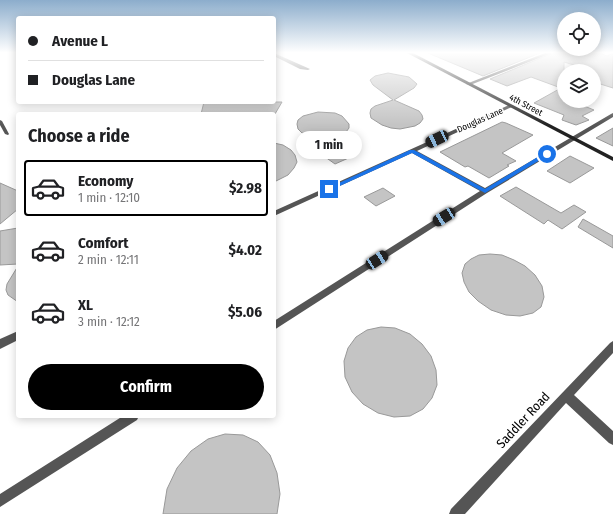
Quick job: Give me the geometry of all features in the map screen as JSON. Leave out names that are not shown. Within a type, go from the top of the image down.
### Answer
[{"type":"main road","name":"4th Street","points":[[454,77],[613,159]]},
{"type":"street","points":[[468,84],[487,77]]},
{"type":"street","name":"Douglas Lane","points":[[276,213],[511,106]]},
{"type":"street","points":[[276,325],[485,191],[613,115]]},
{"type":"street","points":[[412,151],[485,191]]},
{"type":"street","points":[[0,344],[16,336]]},
{"type":"street","name":"Saddler Road","points":[[456,514],[566,394],[613,346]]},
{"type":"street","points":[[566,394],[613,439]]},
{"type":"street","points":[[0,501],[130,418]]},
{"type":"lane","points":[[0,121],[7,134]]},
{"type":"building","points":[[374,77],[409,77],[417,84],[414,88],[394,100],[419,111],[423,119],[420,123],[415,126],[400,129],[382,125],[371,118],[371,109],[375,106],[393,100],[373,85],[370,80]]},
{"type":"building","points":[[495,77],[557,77],[557,87],[531,77],[507,86],[490,79]]},
{"type":"building","points":[[601,77],[613,77],[613,88],[601,84]]},
{"type":"building","points":[[557,90],[557,108],[589,108],[594,110],[582,116],[589,120],[576,125],[562,120],[564,115],[534,103]]},
{"type":"building","points":[[276,102],[282,102],[276,112],[202,112],[204,104],[276,104]]},
{"type":"building","points":[[318,112],[335,113],[342,116],[349,124],[349,128],[346,132],[331,142],[302,133],[298,129],[298,120],[303,116]]},
{"type":"building","points":[[502,122],[533,135],[502,153],[516,161],[507,165],[509,166],[489,178],[468,166],[465,167],[440,152]]},
{"type":"building","points":[[613,128],[613,146],[596,138]]},
{"type":"building","points":[[276,143],[283,145],[291,150],[295,155],[297,162],[288,175],[276,181]]},
{"type":"building","points":[[338,146],[353,156],[335,164],[321,154]]},
{"type":"building","points":[[570,156],[594,168],[570,183],[547,171]]},
{"type":"building","points":[[0,183],[16,190],[16,211],[0,224]]},
{"type":"building","points":[[516,187],[561,213],[574,205],[586,212],[562,229],[548,220],[544,224],[500,196]]},
{"type":"building","points":[[383,188],[395,196],[376,206],[364,197]]},
{"type":"building","points":[[583,219],[613,236],[613,248],[578,227]]},
{"type":"building","points":[[16,228],[16,264],[0,265],[0,231]]},
{"type":"building","points":[[479,255],[502,255],[514,260],[525,266],[535,275],[542,286],[544,297],[541,307],[533,313],[520,316],[506,315],[491,310],[478,301],[469,292],[464,282],[462,273],[465,264]]},
{"type":"building","points":[[16,269],[16,301],[8,295],[6,290],[7,284]]},
{"type":"building","points":[[381,327],[395,328],[410,334],[422,344],[431,356],[436,370],[437,385],[432,398],[423,409],[410,416],[394,417],[378,413],[363,404],[352,392],[345,377],[344,361],[348,348],[356,337],[367,330]]},
{"type":"building","points":[[225,434],[243,435],[258,442],[270,455],[277,473],[280,494],[277,514],[163,514],[167,489],[177,468],[191,451],[208,439]]},
{"type":"route","points":[[329,189],[412,151],[485,191],[547,154]]}]
